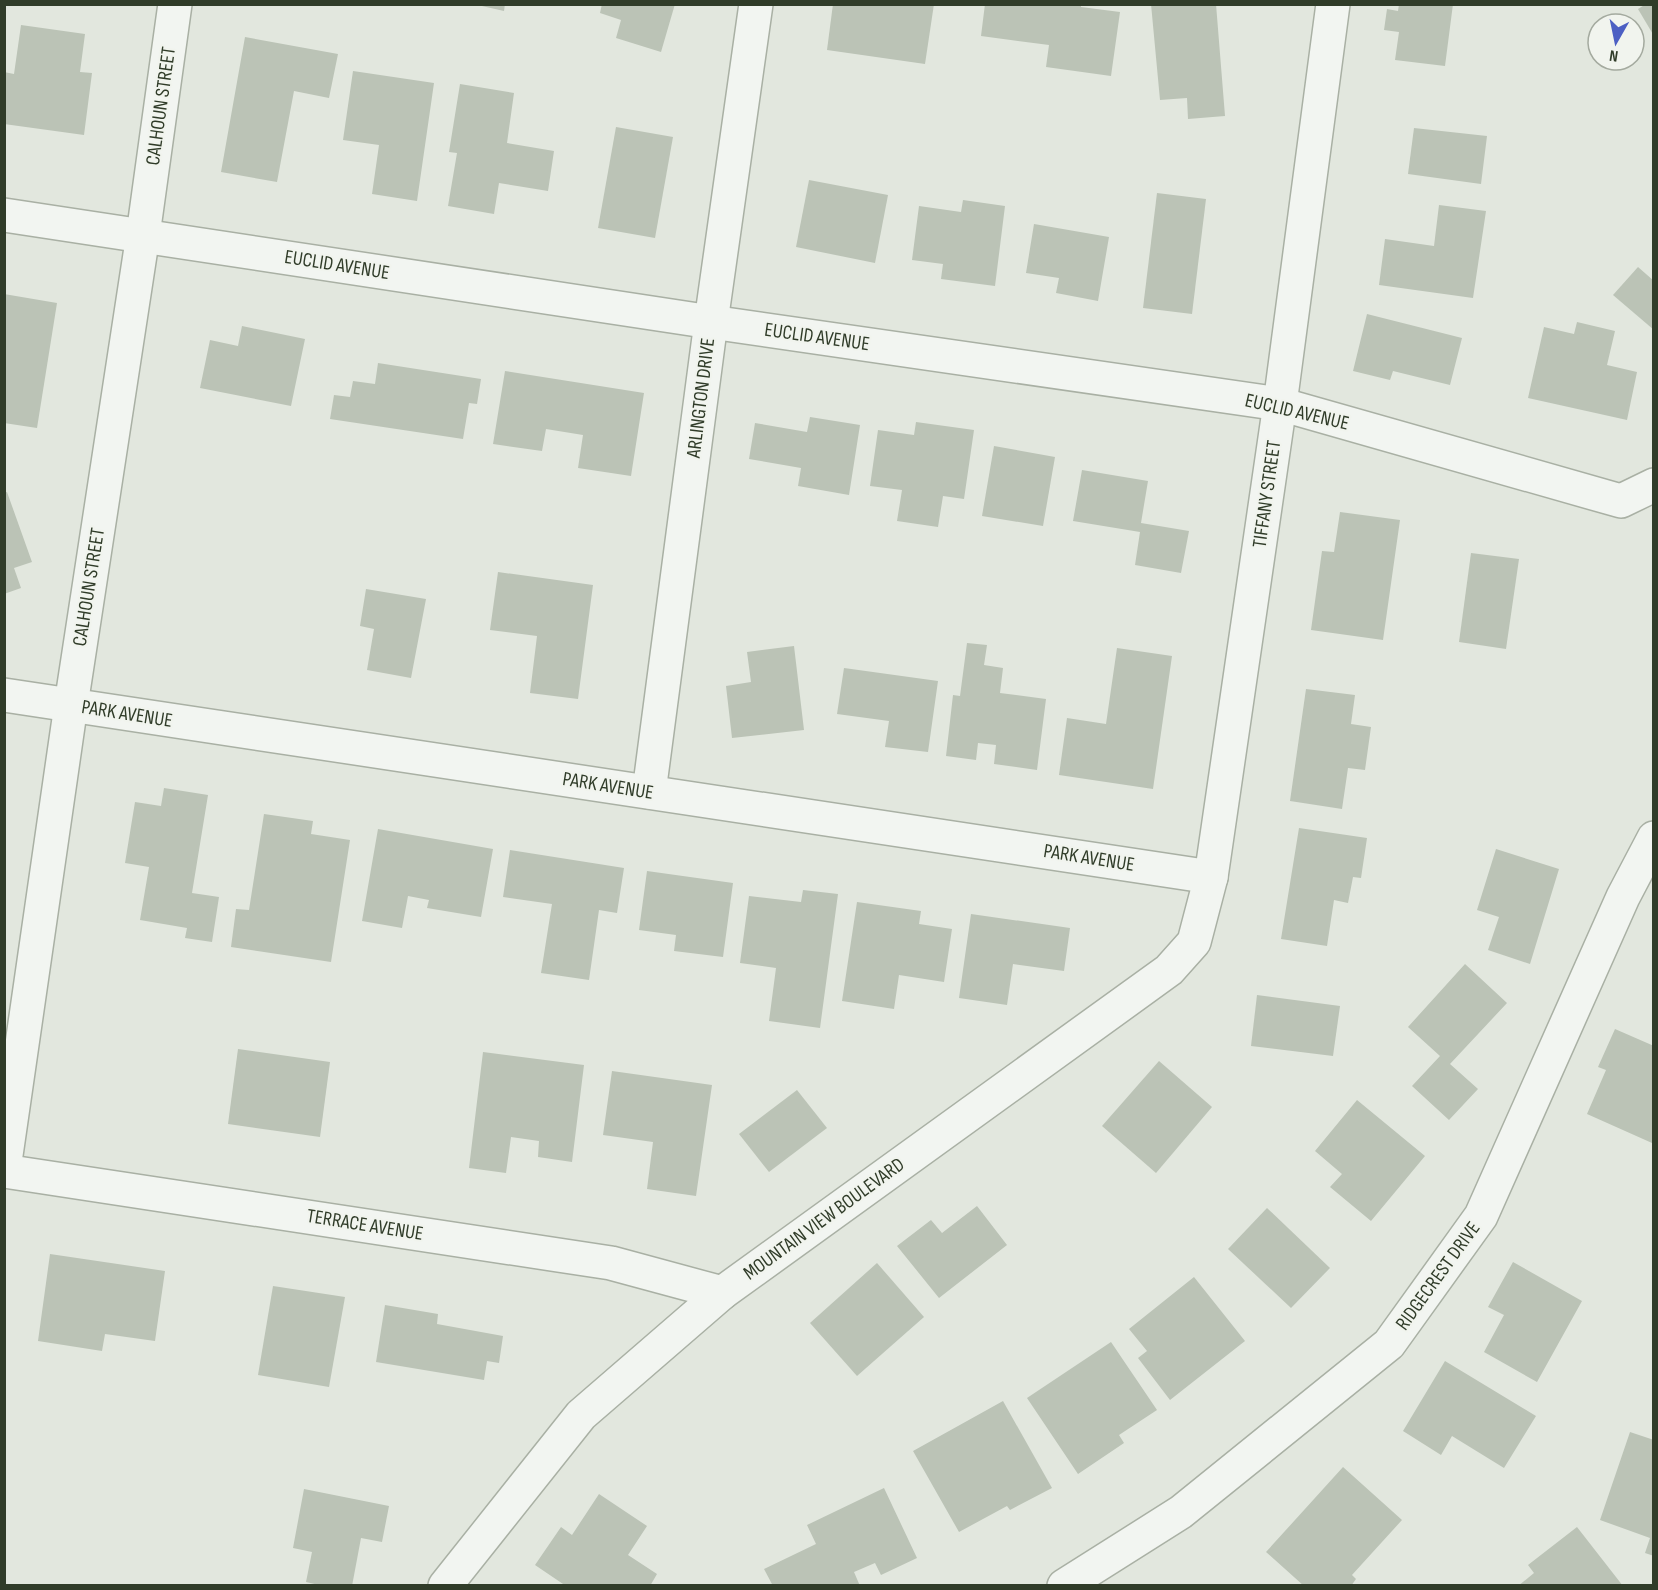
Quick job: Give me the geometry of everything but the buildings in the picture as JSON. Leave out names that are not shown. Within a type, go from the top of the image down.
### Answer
[{"type":"street","name":"CALHOUN STREET","points":[[4,1170],[71,705],[143,235],[175,4]]},
{"type":"street","name":"ARLINGTON DRIVE","points":[[649,792],[711,322],[756,4]]},
{"type":"street","name":"TIFFANY STREET","points":[[1211,877],[1280,404],[1333,4]]},
{"type":"street","name":"EUCLID AVENUE","points":[[4,215],[711,322],[1280,404],[1621,501],[1653,485]]},
{"type":"street","name":"PARK AVENUE","points":[[4,695],[1211,877]]},
{"type":"street","name":"RIDGECREST DRIVE","points":[[1064,1586],[1181,1512],[1389,1344],[1481,1216],[1623,897],[1653,838]]},
{"type":"street","name":"MOUNTAIN VIEW BOULEVARD","points":[[445,1586],[581,1415],[722,1293],[1169,970],[1194,942],[1211,877]]},
{"type":"street","name":"TERRACE AVENUE","points":[[4,1170],[612,1263],[722,1293]]}]
